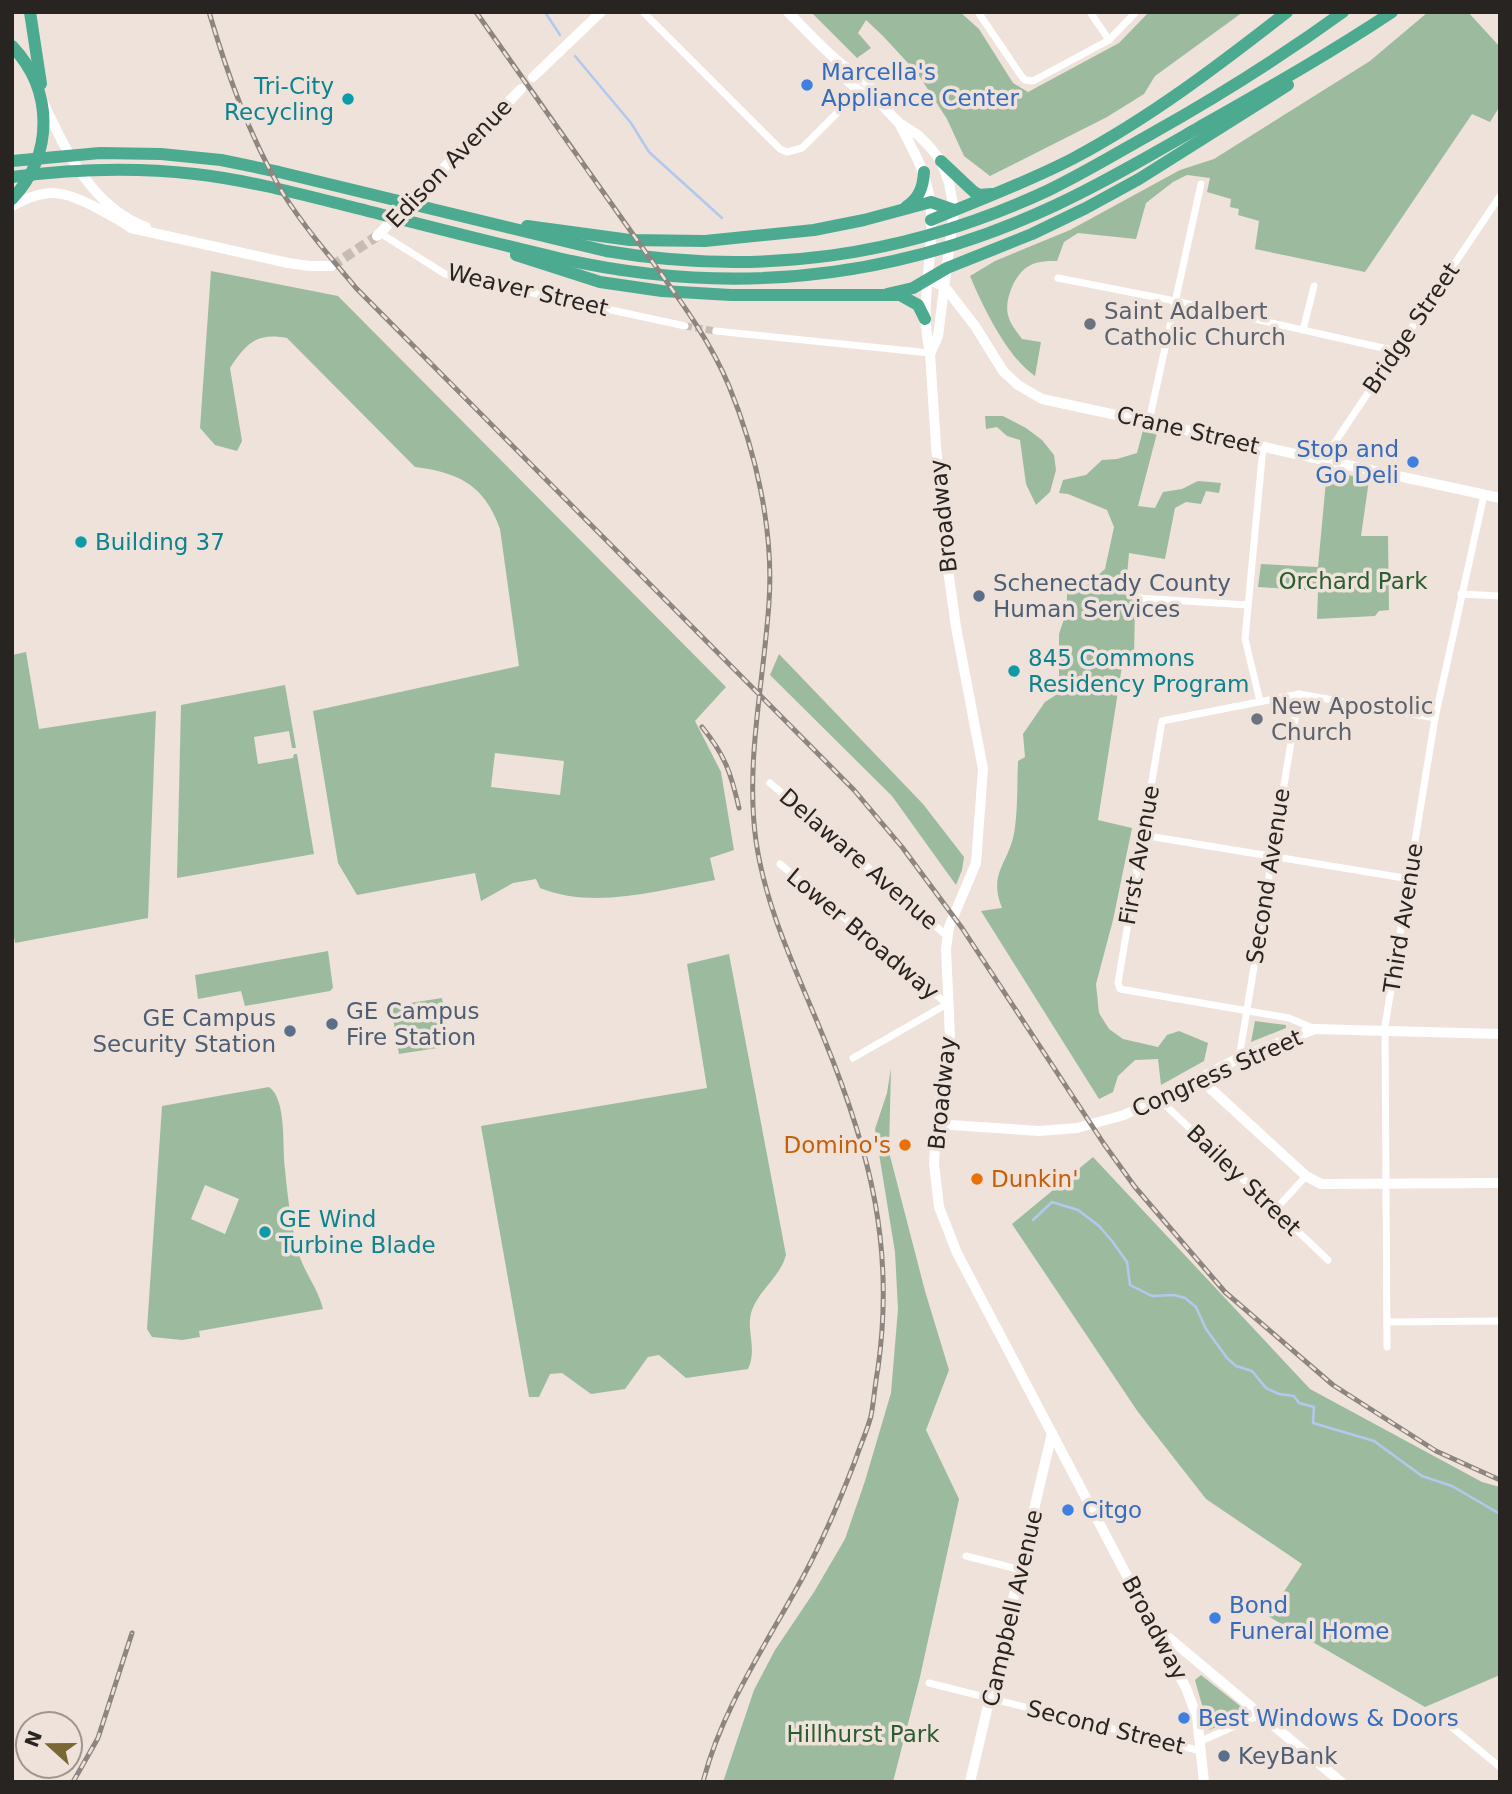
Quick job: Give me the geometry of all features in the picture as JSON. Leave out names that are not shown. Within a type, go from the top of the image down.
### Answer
[{"type":"highway","points":[[12,199],[25,184],[38,160],[44,131],[43,102],[30,12]]},
{"type":"highway","points":[[931,220],[1076,157],[1155,111],[1287,12]]},
{"type":"highway","points":[[1243,81],[1329,12]]},
{"type":"highway","points":[[12,152],[151,154],[221,160],[606,251],[664,259],[728,263],[803,260],[912,240],[961,225],[1038,195],[1243,81],[1343,12]]},
{"type":"highway","points":[[12,179],[47,173],[131,170],[219,177],[602,267],[649,275],[704,279],[767,279],[827,274],[893,262],[959,244],[1022,220],[1091,187],[1259,93],[1390,14]]},
{"type":"highway","points":[[887,294],[914,288],[947,268],[1059,222],[1113,194],[1247,112],[1390,14]]},
{"type":"highway","points":[[12,46],[32,74],[43,102]]},
{"type":"highway","points":[[12,161],[71,154]]},
{"type":"highway","points":[[941,161],[974,192],[985,195],[1007,188]]},
{"type":"highway","points":[[902,210],[917,198],[924,172]]},
{"type":"highway","points":[[441,212],[597,236],[654,241],[730,240],[833,226],[930,202],[954,210]]},
{"type":"highway","points":[[436,228],[577,275],[623,287],[704,294],[900,295],[913,300],[925,319]]},
{"type":"street","points":[[533,77],[600,12]]},
{"type":"street","points":[[643,12],[780,149],[787,152],[802,148],[859,92]]},
{"type":"street","name":"Broadway","points":[[788,12],[841,64],[858,74],[874,89],[877,100]]},
{"type":"street","points":[[978,12],[1022,77],[1028,81],[1037,79],[1109,40],[1136,12]]},
{"type":"street","points":[[1090,12],[1109,40]]},
{"type":"street","name":"Broadway","points":[[841,64],[848,81],[859,92],[877,100],[899,123],[918,135],[941,161],[949,183],[954,210],[938,336],[930,353]]},
{"type":"street","name":"Edison Avenue","points":[[378,235],[520,89]]},
{"type":"street","points":[[43,102],[73,161],[108,203],[124,217],[143,226],[187,239]]},
{"type":"street","name":"Broadway","points":[[899,123],[924,172],[930,202],[925,319],[935,435],[956,627],[983,768],[976,863],[947,936],[950,1037],[936,1124],[934,1164],[939,1207],[953,1244],[1192,1702],[1205,1782]]},
{"type":"street","points":[[1149,421],[1201,184]]},
{"type":"street","points":[[12,206],[35,195],[58,192],[75,197],[131,228],[309,266],[332,266]]},
{"type":"street","name":"Bridge Street","points":[[1323,460],[1500,196]]},
{"type":"street","name":"Weaver Street","points":[[378,235],[444,274],[685,326]]},
{"type":"street","points":[[1058,278],[1175,301],[1396,351]]},
{"type":"street","name":"Crane Street","points":[[927,279],[945,287],[975,326],[1003,371],[1018,386],[1042,399],[1500,498]]},
{"type":"street","points":[[1303,330],[1314,286]]},
{"type":"street","points":[[716,331],[930,353]]},
{"type":"street","points":[[1263,447],[1245,639],[1261,701],[1299,694],[1435,718]]},
{"type":"street","name":"Third Avenue","points":[[1387,1347],[1385,1032],[1435,718],[1485,495]]},
{"type":"street","points":[[1461,594],[1500,596]]},
{"type":"street","points":[[1139,598],[1247,605]]},
{"type":"street","name":"Second Avenue","points":[[1239,1058],[1299,694]]},
{"type":"street","name":"First Avenue","points":[[1246,1010],[1120,989],[1118,983],[1162,721],[1261,701]]},
{"type":"street","name":"Delaware Avenue","points":[[770,783],[947,936]]},
{"type":"street","points":[[1142,835],[1410,879]]},
{"type":"street","name":"Lower Broadway","points":[[780,864],[947,1004]]},
{"type":"street","points":[[853,1058],[947,1004]]},
{"type":"street","points":[[1246,1010],[1289,1018],[1315,1029]]},
{"type":"street","name":"Congress Street","points":[[936,1124],[1060,1131],[1124,1115],[1239,1058],[1315,1029],[1500,1033]]},
{"type":"street","points":[[1199,1078],[1306,1176],[1321,1184],[1500,1183]]},
{"type":"street","name":"Bailey Street","points":[[1159,1099],[1328,1260]]},
{"type":"street","points":[[1275,1210],[1306,1176]]},
{"type":"street","points":[[1387,1322],[1500,1321]]},
{"type":"street","name":"Campbell Avenue","points":[[970,1782],[1052,1433]]},
{"type":"street","points":[[966,1556],[1021,1570]]},
{"type":"street","points":[[1153,1625],[1338,1780]]},
{"type":"street","name":"Second Street","points":[[929,1683],[1201,1746]]},
{"type":"street","points":[[1201,1746],[1262,1714]]},
{"type":"street","points":[[1450,1725],[1500,1767]]},
{"type":"green space","points":[[811,12],[960,12],[979,29],[1013,83],[1028,92],[1119,43],[1149,12],[1243,12],[1155,76],[1144,94],[1107,117],[990,176],[964,156],[947,119],[918,74],[866,20],[858,33],[871,48],[857,58]]},
{"type":"green space","points":[[1428,12],[1468,12],[1500,47],[1500,106],[1490,122],[1472,114],[1365,272],[1255,249],[1259,221],[1238,215],[1239,209],[1230,207],[1231,199],[1207,192],[1210,178],[1187,175],[1173,182],[1146,203],[1136,239],[1078,233],[1064,242],[1057,261],[1032,264],[1019,274],[1007,309],[1010,322],[1022,339],[1041,342],[1035,376],[1015,357],[989,316],[970,276],[995,261],[1070,230],[1180,170],[1214,159],[1370,61]]},
{"type":"green space","points":[[211,271],[338,296],[726,687],[695,721],[721,772],[734,850],[710,858],[715,880],[650,893],[605,898],[561,894],[540,888],[536,879],[513,883],[481,901],[475,873],[357,895],[338,863],[313,711],[519,666],[500,529],[494,514],[478,492],[445,473],[415,467],[287,338],[267,337],[253,342],[241,352],[230,368],[242,441],[237,451],[215,445],[200,428]],"holes":[[[495,753],[564,761],[560,795],[491,787]]]},
{"type":"green space","points":[[985,416],[1003,416],[1026,428],[1042,440],[1054,455],[1056,470],[1050,492],[1036,505],[1026,484],[1020,440],[1007,436],[997,427],[986,429]]},
{"type":"green space","points":[[1143,430],[1157,433],[1138,506],[1155,508],[1163,492],[1182,489],[1198,481],[1221,483],[1219,493],[1206,491],[1201,504],[1186,502],[1175,508],[1165,559],[1129,553],[1126,587],[1135,605],[1134,659],[1122,666],[1098,820],[1132,828],[1113,920],[1096,984],[1099,1013],[1109,1029],[1123,1039],[1158,1047],[1167,1035],[1179,1031],[1208,1043],[1204,1061],[1161,1085],[1158,1059],[1135,1060],[1118,1076],[1113,1092],[1099,1099],[981,911],[1002,908],[998,895],[998,876],[1013,839],[1018,761],[1025,757],[1023,734],[1045,702],[1059,693],[1059,634],[1067,610],[1067,593],[1086,586],[1105,569],[1114,527],[1107,510],[1059,493],[1063,480],[1086,475],[1102,460],[1137,453]]},
{"type":"green space","name":"Orchard Park","points":[[1327,470],[1369,480],[1361,536],[1388,536],[1389,610],[1379,611],[1375,616],[1317,619],[1318,591],[1258,587],[1261,564],[1318,567]]},
{"type":"green space","points":[[26,652],[39,729],[156,711],[148,918],[15,943],[12,924],[12,655]]},
{"type":"green space","points":[[779,654],[923,804],[964,857],[956,885],[892,796],[770,675]]},
{"type":"green space","points":[[285,685],[296,748],[292,748],[289,731],[254,737],[258,764],[293,758],[294,754],[297,754],[314,854],[177,878],[181,705]]},
{"type":"green space","points":[[328,951],[333,988],[330,991],[245,1006],[241,991],[198,999],[195,975]]},
{"type":"green space","points":[[729,954],[786,1255],[752,1310],[752,1354],[748,1369],[686,1378],[659,1355],[648,1357],[625,1389],[591,1394],[562,1373],[550,1374],[539,1397],[529,1397],[481,1126],[707,1088],[687,964]]},
{"type":"green space","points":[[442,998],[450,1046],[399,1054],[391,1006]]},
{"type":"green space","points":[[1255,1021],[1286,1025],[1286,1028],[1251,1042]]},
{"type":"green space","name":"Hillhurst Park","points":[[891,1068],[889,1152],[925,1291],[949,1370],[926,1430],[959,1499],[920,1677],[893,1782],[723,1782],[754,1690],[775,1650],[845,1539],[891,1393],[898,1309],[895,1252],[875,1129],[887,1093]]},
{"type":"green space","points":[[269,1087],[275,1093],[283,1125],[284,1160],[295,1241],[323,1309],[199,1331],[200,1337],[182,1340],[152,1337],[147,1329],[162,1106]],"holes":[[[205,1185],[239,1199],[225,1234],[191,1219]]]},
{"type":"green space","points":[[1093,1157],[1310,1389],[1482,1482],[1500,1487],[1500,1675],[1425,1707],[1268,1616],[1302,1564],[1206,1499],[1138,1412],[1012,1224]]},
{"type":"green space","points":[[1201,1675],[1249,1713],[1209,1730],[1195,1680]]},
{"type":"waterway","points":[[545,12],[560,35]]},
{"type":"waterway","points":[[575,56],[631,123],[649,152],[722,218]]},
{"type":"waterway","points":[[1033,1220],[1052,1202],[1078,1210],[1099,1226],[1127,1262],[1130,1285],[1152,1296],[1174,1295],[1185,1298],[1196,1307],[1206,1329],[1227,1358],[1236,1366],[1252,1371],[1266,1388],[1279,1394],[1294,1396],[1299,1403],[1314,1407],[1313,1423],[1374,1441],[1422,1476],[1452,1486],[1500,1514]]},
{"type":"tunnel","points":[[332,266],[377,236]]},
{"type":"tunnel","points":[[685,326],[716,331]]},
{"type":"railway","points":[[209,12],[250,129],[284,195],[318,243],[356,288],[854,790],[902,847],[962,928],[1135,1187],[1225,1292],[1333,1385],[1436,1451],[1500,1480]]},
{"type":"railway","points":[[476,12],[699,329],[720,366],[739,411],[755,464],[769,547],[767,632],[754,751],[753,811],[756,841],[775,918],[855,1122],[875,1201],[881,1241],[882,1324],[869,1422],[825,1533],[734,1701],[711,1754],[703,1782]]},
{"type":"railway","points":[[702,727],[726,765],[739,808]]},
{"type":"railway","points":[[73,1782],[98,1738],[132,1633]]},
{"type":"place","name":"Marcella's Appliance Center","points":[[807,85]]},
{"type":"place","name":"Tri-City Recycling","points":[[348,99]]},
{"type":"place","name":"Saint Adalbert Catholic Church","points":[[1090,324]]},
{"type":"place","name":"Stop and Go Deli","points":[[1413,462]]},
{"type":"place","name":"Building 37","points":[[81,542]]},
{"type":"place","name":"Schenectady County Human Services","points":[[979,596]]},
{"type":"place","name":"845 Commons Residency Program","points":[[1014,671]]},
{"type":"place","name":"New Apostolic Church","points":[[1257,719]]},
{"type":"place","name":"GE Campus Fire Station","points":[[332,1024]]},
{"type":"place","name":"GE Campus Security Station","points":[[290,1031]]},
{"type":"place","name":"Domino's","points":[[905,1145]]},
{"type":"place","name":"Dunkin'","points":[[977,1179]]},
{"type":"place","name":"GE Wind Turbine Blade","points":[[265,1232]]},
{"type":"place","name":"Citgo","points":[[1068,1510]]},
{"type":"place","name":"Bond Funeral Home","points":[[1215,1618]]},
{"type":"place","name":"Best Windows & Doors","points":[[1184,1718]]},
{"type":"place","name":"KeyBank","points":[[1224,1756]]}]
